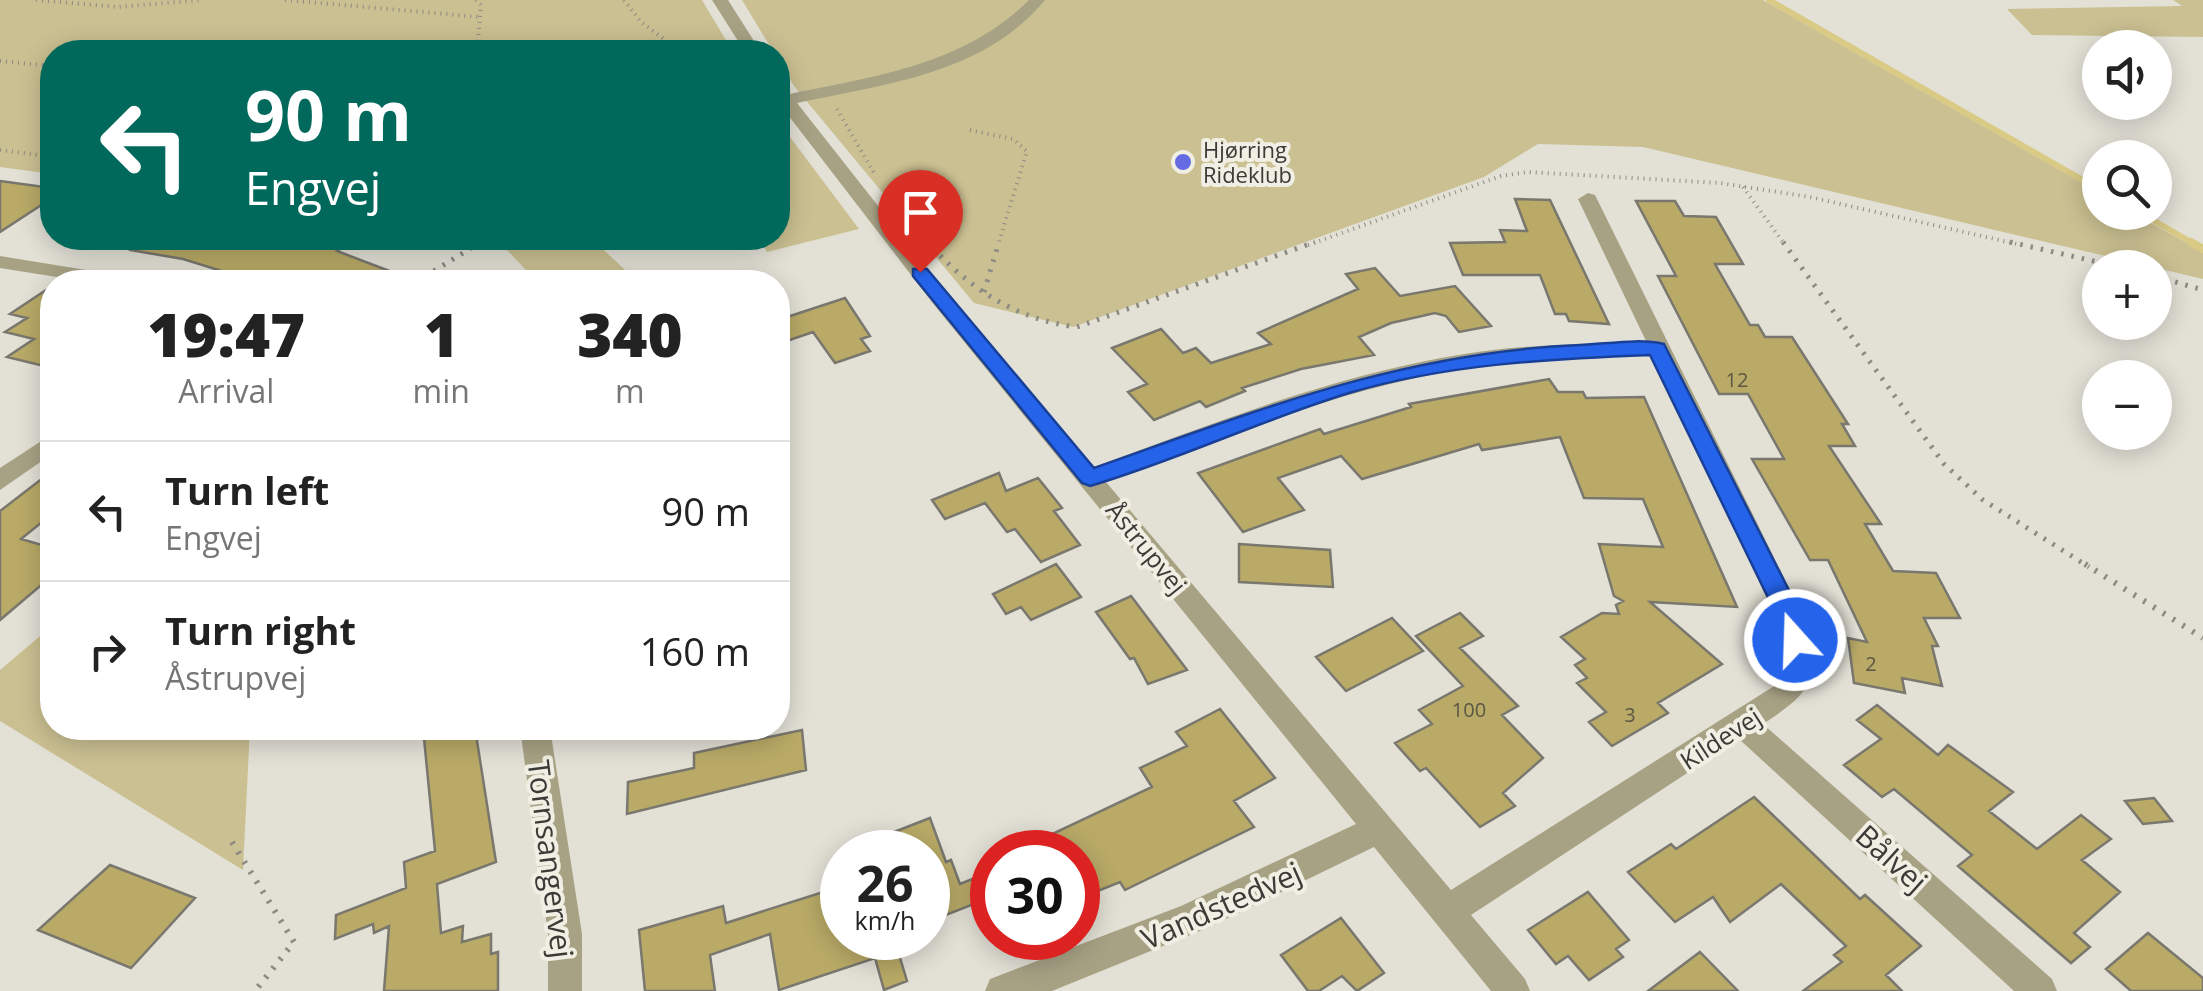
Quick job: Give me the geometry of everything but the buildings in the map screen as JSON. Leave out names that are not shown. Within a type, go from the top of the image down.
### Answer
[{"type":"street","points":[[720,0],[745,40]]},
{"type":"street","name":"Åstrupvej","points":[[790,95],[814,94],[965,54],[1010,29],[1037,0]]},
{"type":"street","name":"Åstrupvej","points":[[790,107],[942,301],[1513,991]]},
{"type":"street","name":"Kildevej","points":[[1446,912],[1791,690],[1799,660],[1792,620],[1588,199]]},
{"type":"street","points":[[0,262],[49,270]]},
{"type":"street","points":[[1090,478],[1344,388],[1441,365],[1526,354],[1657,348]]},
{"type":"street","points":[[0,482],[40,451]]},
{"type":"street","name":"Bålvej","points":[[1743,724],[2040,991]]},
{"type":"street","name":"Tornsangervej","points":[[536,740],[565,934],[565,991]]},
{"type":"street","name":"Vandstedvej","points":[[1002,991],[1124,949],[1236,903],[1378,830]]},
{"type":"path","points":[[36,0],[118,7],[201,0]]},
{"type":"path","points":[[285,0],[480,17]]},
{"type":"path","points":[[476,0],[481,5],[478,40]]},
{"type":"path","points":[[624,0],[640,22],[665,40]]},
{"type":"path","points":[[0,60],[40,65]]},
{"type":"path","points":[[814,94],[840,111],[879,182]]},
{"type":"path","points":[[970,130],[978,135],[1013,139],[1026,150],[984,292]]},
{"type":"path","points":[[0,150],[40,156]]},
{"type":"path","points":[[932,247],[984,292],[1012,310],[1077,327],[1501,176],[1528,172],[1744,187],[1810,197],[2082,259]]},
{"type":"path","points":[[1744,187],[1944,464],[1983,500],[2203,638]]},
{"type":"path","points":[[436,270],[468,250]]},
{"type":"path","points":[[2172,281],[2203,290]]},
{"type":"path","points":[[232,842],[294,942],[255,991]]},
{"type":"shaded area","points":[[0,0],[702,0],[726,40],[40,40],[40,172],[0,167]]},
{"type":"shaded area","name":"Hjørring Rideklub","points":[[742,0],[1763,0],[2082,183],[2082,230],[2164,230],[2203,252],[2203,279],[2172,272],[2172,250],[2082,250],[1643,147],[1538,144],[1484,177],[1073,327],[974,303],[794,86],[790,79],[790,40],[766,40]]},
{"type":"shaded area","points":[[2173,0],[2203,0],[2203,37],[2172,37],[2172,30],[2082,30],[2082,36],[2032,35],[2007,9],[2182,6]]},
{"type":"shaded area","points":[[790,137],[859,229],[790,246]]},
{"type":"shaded area","points":[[604,250],[625,270],[526,270],[508,251]]},
{"type":"shaded area","points":[[40,636],[40,740],[249,740],[243,870],[0,721],[0,670]]},
{"type":"waterway","points":[[1769,0],[2082,180]]},
{"type":"waterway","points":[[2170,230],[2196,245]]},
{"type":"waterway","points":[[2191,242],[2203,249]]},
{"type":"place","name":"Hjørring Rideklub","points":[[1183,162]]},
{"type":"route","points":[[920,272],[1090,478],[1344,388],[1441,365],[1526,354],[1657,348],[1792,620],[1795,640]]}]
